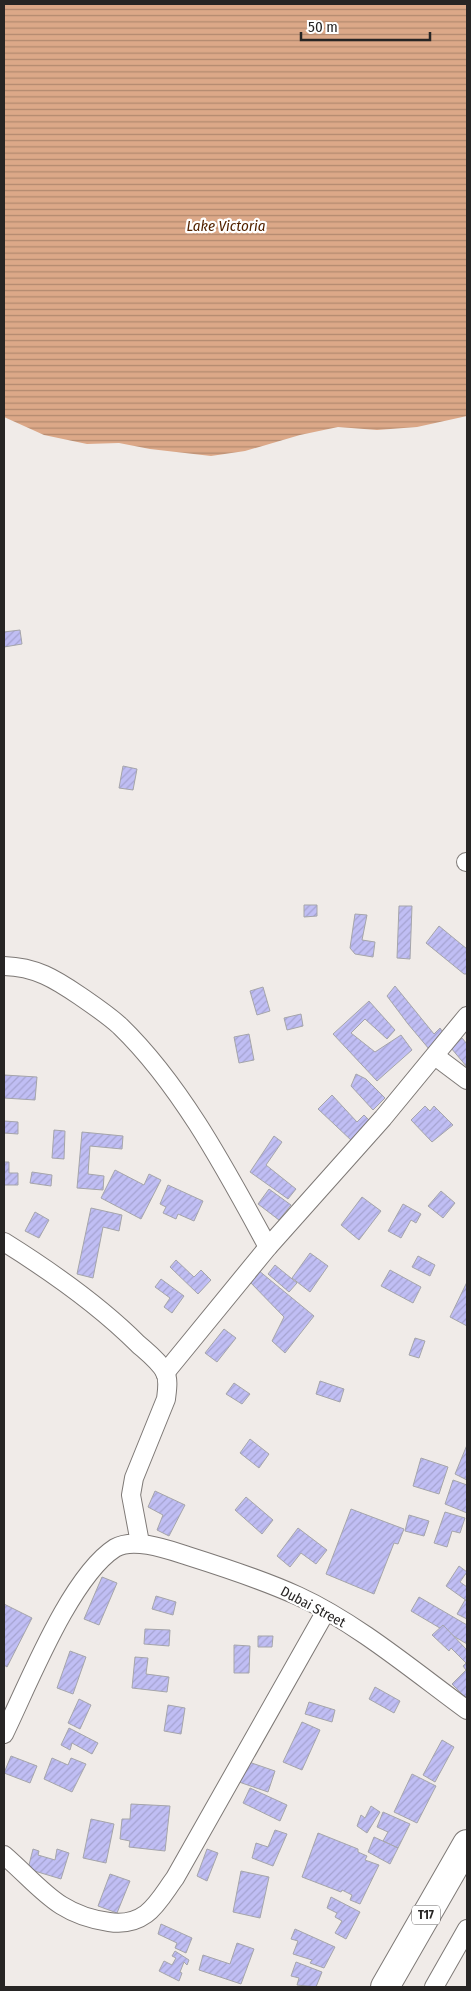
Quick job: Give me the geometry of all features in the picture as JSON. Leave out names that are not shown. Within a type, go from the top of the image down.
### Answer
[{"type":"main road","name":"T17","points":[[384,1987],[467,1844]]},
{"type":"street","points":[[4,966],[34,970],[58,981],[119,1025],[149,1058],[191,1116],[217,1155],[268,1247]]},
{"type":"street","points":[[165,1373],[268,1247],[383,1118],[467,1016]]},
{"type":"street","points":[[435,1056],[467,1080]]},
{"type":"street","points":[[4,1734],[69,1604],[94,1566],[117,1547],[140,1543],[133,1513],[132,1487],[166,1399],[168,1386],[165,1373],[125,1331],[90,1301],[53,1274],[7,1248]]},
{"type":"street","name":"Dubai Street","points":[[140,1543],[232,1570],[299,1596],[379,1645],[467,1710]]},
{"type":"street","points":[[4,1856],[48,1896],[72,1913],[86,1918],[118,1923],[131,1922],[146,1914],[175,1878],[219,1797],[326,1611]]},
{"type":"street","points":[[434,1987],[467,1929]]},
{"type":"water","name":"Lake Victoria","points":[[4,4],[467,4],[467,416],[417,427],[377,430],[338,427],[300,435],[245,451],[211,456],[150,449],[119,443],[87,444],[44,435],[4,417]]},
{"type":"building","points":[[20,630],[22,644],[4,647],[4,632]]},
{"type":"building","points":[[123,766],[137,769],[133,790],[119,788]]},
{"type":"building","points":[[304,905],[317,905],[317,916],[304,917]]},
{"type":"building","points":[[399,906],[412,906],[410,959],[397,958]]},
{"type":"building","points":[[355,914],[367,915],[362,940],[375,942],[373,957],[355,954],[350,948]]},
{"type":"building","points":[[439,926],[467,949],[467,974],[464,974],[426,943]]},
{"type":"building","points":[[395,986],[434,1034],[440,1028],[445,1035],[429,1049],[387,996]]},
{"type":"building","points":[[263,987],[270,1011],[257,1015],[250,991]]},
{"type":"building","points":[[369,1001],[395,1030],[387,1039],[365,1019],[351,1033],[375,1052],[401,1035],[412,1050],[377,1081],[333,1034]]},
{"type":"building","points":[[301,1014],[303,1026],[287,1030],[284,1018]]},
{"type":"building","points":[[249,1034],[254,1060],[239,1063],[234,1037]]},
{"type":"building","points":[[462,1038],[467,1044],[467,1067],[451,1048]]},
{"type":"building","points":[[356,1074],[366,1079],[385,1098],[373,1110],[351,1086]]},
{"type":"building","points":[[4,1075],[37,1077],[35,1100],[4,1098]]},
{"type":"building","points":[[332,1095],[357,1122],[364,1115],[369,1120],[353,1142],[318,1109]]},
{"type":"building","points":[[425,1106],[430,1111],[434,1106],[453,1125],[432,1142],[411,1120]]},
{"type":"building","points":[[4,1121],[18,1122],[18,1134],[4,1133]]},
{"type":"building","points":[[54,1130],[65,1131],[64,1159],[52,1158]]},
{"type":"building","points":[[82,1132],[123,1136],[122,1149],[90,1146],[88,1174],[104,1176],[103,1190],[77,1188]]},
{"type":"building","points":[[274,1136],[282,1142],[266,1165],[296,1189],[288,1199],[250,1172]]},
{"type":"building","points":[[4,1162],[9,1162],[9,1173],[18,1173],[18,1185],[4,1185]]},
{"type":"building","points":[[115,1170],[144,1185],[149,1174],[161,1180],[141,1219],[101,1198]]},
{"type":"building","points":[[32,1172],[52,1175],[51,1186],[30,1183]]},
{"type":"building","points":[[168,1185],[203,1201],[194,1221],[178,1214],[176,1219],[163,1213],[166,1207],[160,1204]]},
{"type":"building","points":[[269,1189],[291,1205],[279,1220],[258,1204]]},
{"type":"building","points":[[441,1191],[455,1203],[443,1218],[428,1206]]},
{"type":"building","points":[[362,1197],[381,1211],[359,1240],[341,1225]]},
{"type":"building","points":[[403,1204],[421,1214],[416,1223],[411,1220],[401,1238],[388,1231]]},
{"type":"building","points":[[91,1208],[122,1215],[119,1231],[103,1227],[93,1278],[77,1274]]},
{"type":"building","points":[[35,1212],[49,1220],[39,1238],[25,1231]]},
{"type":"building","points":[[310,1253],[328,1266],[310,1292],[292,1278]]},
{"type":"building","points":[[418,1256],[435,1265],[430,1276],[412,1267]]},
{"type":"building","points":[[176,1260],[194,1277],[201,1270],[211,1280],[198,1294],[170,1267]]},
{"type":"building","points":[[275,1265],[297,1283],[289,1292],[268,1274]]},
{"type":"building","points":[[258,1270],[314,1316],[285,1353],[272,1341],[284,1317],[249,1281]]},
{"type":"building","points":[[390,1270],[421,1287],[413,1303],[381,1286]]},
{"type":"building","points":[[161,1279],[184,1296],[172,1313],[164,1307],[170,1298],[155,1287]]},
{"type":"building","points":[[467,1282],[467,1326],[450,1317]]},
{"type":"building","points":[[224,1329],[236,1338],[217,1362],[205,1353]]},
{"type":"building","points":[[415,1338],[425,1341],[419,1358],[409,1355]]},
{"type":"building","points":[[320,1381],[344,1389],[340,1402],[316,1394]]},
{"type":"building","points":[[234,1383],[250,1394],[242,1404],[226,1394]]},
{"type":"building","points":[[250,1439],[269,1454],[259,1468],[240,1453]]},
{"type":"building","points":[[467,1445],[467,1480],[455,1474]]},
{"type":"building","points":[[421,1458],[448,1467],[439,1494],[413,1486]]},
{"type":"building","points":[[453,1480],[467,1485],[467,1513],[445,1504]]},
{"type":"building","points":[[155,1491],[185,1505],[169,1536],[157,1530],[163,1515],[148,1507]]},
{"type":"building","points":[[246,1497],[273,1520],[262,1534],[235,1510]]},
{"type":"building","points":[[351,1509],[404,1529],[398,1544],[394,1543],[374,1594],[326,1574]]},
{"type":"building","points":[[445,1512],[465,1518],[460,1533],[452,1531],[447,1547],[434,1543]]},
{"type":"building","points":[[409,1515],[429,1521],[424,1536],[405,1531]]},
{"type":"building","points":[[298,1528],[327,1550],[316,1564],[301,1553],[290,1567],[277,1556]]},
{"type":"building","points":[[459,1566],[467,1572],[460,1582],[467,1587],[467,1601],[446,1586]]},
{"type":"building","points":[[102,1577],[117,1583],[99,1625],[84,1619]]},
{"type":"building","points":[[156,1596],[176,1602],[173,1615],[152,1609]]},
{"type":"building","points":[[419,1597],[467,1625],[467,1644],[411,1611]]},
{"type":"building","points":[[465,1600],[467,1601],[467,1619],[457,1614]]},
{"type":"building","points":[[4,1604],[32,1618],[7,1667],[4,1665]]},
{"type":"building","points":[[443,1625],[467,1650],[467,1699],[452,1684],[466,1670],[463,1666],[466,1663],[451,1648],[449,1651],[432,1635]]},
{"type":"building","points":[[145,1629],[170,1630],[169,1646],[144,1644]]},
{"type":"building","points":[[258,1636],[273,1636],[272,1647],[258,1647]]},
{"type":"building","points":[[234,1645],[250,1646],[249,1673],[234,1673]]},
{"type":"building","points":[[70,1651],[86,1657],[73,1694],[57,1688]]},
{"type":"building","points":[[135,1657],[148,1658],[146,1674],[169,1677],[167,1692],[132,1688]]},
{"type":"building","points":[[375,1687],[400,1701],[394,1713],[369,1699]]},
{"type":"building","points":[[79,1699],[91,1705],[80,1729],[68,1723]]},
{"type":"building","points":[[309,1702],[335,1710],[332,1722],[305,1714]]},
{"type":"building","points":[[168,1705],[185,1708],[181,1734],[164,1731]]},
{"type":"building","points":[[302,1722],[320,1730],[302,1770],[283,1762]]},
{"type":"building","points":[[69,1728],[98,1743],[92,1754],[72,1743],[70,1750],[61,1745]]},
{"type":"building","points":[[442,1740],[454,1747],[435,1782],[423,1775]]},
{"type":"building","points":[[11,1756],[37,1766],[30,1783],[4,1773]]},
{"type":"building","points":[[52,1758],[68,1765],[71,1758],[86,1764],[72,1792],[44,1779]]},
{"type":"building","points":[[246,1761],[275,1771],[268,1792],[239,1782]]},
{"type":"building","points":[[412,1774],[436,1786],[417,1823],[394,1812]]},
{"type":"building","points":[[250,1788],[287,1805],[280,1821],[243,1803]]},
{"type":"building","points":[[131,1804],[170,1806],[165,1851],[129,1847],[130,1841],[120,1839],[122,1819],[130,1819]]},
{"type":"building","points":[[371,1806],[380,1812],[367,1833],[357,1826],[361,1815],[365,1818]]},
{"type":"building","points":[[383,1812],[410,1824],[398,1848],[383,1841],[388,1832],[377,1827]]},
{"type":"building","points":[[91,1819],[114,1824],[106,1863],[83,1858]]},
{"type":"building","points":[[275,1830],[287,1834],[273,1866],[252,1858],[256,1843],[268,1847]]},
{"type":"building","points":[[318,1833],[358,1849],[358,1852],[367,1856],[365,1860],[379,1865],[360,1904],[350,1900],[352,1895],[342,1890],[341,1892],[302,1877]]},
{"type":"building","points":[[374,1837],[398,1848],[390,1864],[368,1852]]},
{"type":"building","points":[[33,1849],[39,1851],[38,1855],[55,1860],[57,1849],[69,1853],[61,1879],[28,1869]]},
{"type":"building","points":[[207,1849],[218,1853],[207,1881],[197,1876]]},
{"type":"building","points":[[241,1871],[269,1877],[260,1918],[233,1912]]},
{"type":"building","points":[[110,1874],[130,1881],[117,1913],[98,1906]]},
{"type":"building","points":[[331,1897],[360,1912],[346,1939],[335,1933],[342,1921],[335,1917],[337,1913],[327,1908]]},
{"type":"building","points":[[161,1924],[192,1938],[186,1953],[175,1948],[177,1943],[158,1934]]},
{"type":"building","points":[[295,1929],[335,1947],[324,1968],[310,1963],[312,1960],[293,1954],[298,1941],[291,1939]]},
{"type":"building","points":[[237,1943],[254,1949],[241,1984],[199,1970],[203,1955],[230,1964]]},
{"type":"building","points":[[175,1951],[189,1960],[187,1965],[184,1962],[179,1981],[159,1971],[164,1961],[172,1965],[176,1958],[172,1956]]},
{"type":"building","points":[[296,1962],[322,1972],[316,1987],[297,1985],[299,1978],[291,1976]]}]
